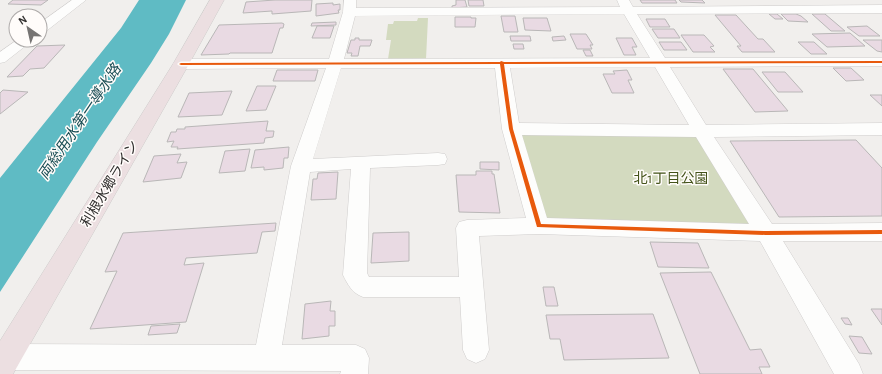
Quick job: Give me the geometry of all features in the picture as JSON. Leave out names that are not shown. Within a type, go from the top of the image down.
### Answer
[{"type":"highway","name":"利根水郷ライン","points":[[3,362],[181,64],[217,0]]},
{"type":"street","points":[[48,24],[80,0]]},
{"type":"street","points":[[717,0],[726,10]]},
{"type":"street","points":[[862,0],[879,10]]},
{"type":"street","points":[[625,5],[661,62],[701,131],[766,233],[849,374]]},
{"type":"street","points":[[267,357],[301,166],[335,63],[350,6],[625,5],[726,10],[879,10]]},
{"type":"street","points":[[0,59],[15,48]]},
{"type":"street","points":[[502,62],[511,129],[539,226]]},
{"type":"street","points":[[181,64],[882,62]]},
{"type":"street","points":[[511,129],[701,131],[882,129]]},
{"type":"street","points":[[301,166],[361,162],[438,160]]},
{"type":"street","points":[[361,162],[355,276],[363,287],[471,287]]},
{"type":"street","points":[[476,350],[467,228],[539,226],[766,233],[882,232]]},
{"type":"street","points":[[3,362],[267,357],[356,358],[354,374]]},
{"type":"green space","points":[[418,18],[428,18],[426,59],[388,59],[391,40],[386,40],[388,24],[393,24],[394,21],[417,21]]},
{"type":"green space","name":"北1丁目公園","points":[[518,133],[697,134],[755,228],[545,220]]},
{"type":"water","name":"両総用水第一導水路","points":[[139,0],[186,0],[169,34],[151,63],[97,142],[0,292],[0,178],[121,28]]},
{"type":"building","points":[[13,0],[48,0],[41,5],[8,4]]},
{"type":"building","points":[[312,0],[311,11],[272,14],[272,11],[243,13],[246,2]]},
{"type":"building","points":[[456,0],[465,0],[467,7],[452,8],[452,6],[456,5]]},
{"type":"building","points":[[468,0],[483,0],[484,6],[469,6]]},
{"type":"building","points":[[640,0],[675,0],[677,3],[642,3]]},
{"type":"building","points":[[679,0],[702,0],[705,3],[681,2]]},
{"type":"building","points":[[333,3],[333,5],[340,4],[340,10],[338,10],[339,13],[316,16],[316,4]]},
{"type":"building","points":[[769,14],[777,14],[783,19],[775,19]]},
{"type":"building","points":[[781,14],[796,14],[808,22],[788,21]]},
{"type":"building","points":[[812,14],[825,14],[845,31],[831,31]]},
{"type":"building","points":[[715,15],[736,15],[758,39],[763,39],[775,52],[742,52],[737,46],[741,46]]},
{"type":"building","points":[[501,16],[515,16],[518,32],[504,32]]},
{"type":"building","points":[[455,17],[476,18],[475,27],[455,27]]},
{"type":"building","points":[[523,18],[547,18],[551,31],[525,30]]},
{"type":"building","points":[[646,19],[665,19],[670,27],[650,27]]},
{"type":"building","points":[[336,22],[336,25],[311,26],[312,23]]},
{"type":"building","points":[[284,24],[283,28],[280,28],[272,53],[201,55],[219,25]]},
{"type":"building","points":[[317,26],[334,26],[330,38],[312,38]]},
{"type":"building","points":[[867,26],[880,36],[859,36],[847,27]]},
{"type":"building","points":[[652,29],[674,29],[680,38],[658,38]]},
{"type":"building","points":[[850,33],[865,46],[827,47],[812,34]]},
{"type":"building","points":[[570,34],[586,34],[593,45],[590,45],[592,49],[577,49]]},
{"type":"building","points":[[681,35],[704,35],[714,46],[710,47],[715,52],[693,52]]},
{"type":"building","points":[[510,36],[530,36],[531,41],[511,41]]},
{"type":"building","points":[[564,36],[566,40],[553,41],[552,37]]},
{"type":"building","points":[[355,38],[359,38],[359,40],[372,40],[370,46],[360,46],[358,56],[351,56],[352,53],[347,53],[351,40],[355,40]]},
{"type":"building","points":[[616,38],[632,38],[637,47],[632,47],[636,55],[624,55]]},
{"type":"building","points":[[863,40],[882,40],[882,52],[877,51]]},
{"type":"building","points":[[659,42],[681,42],[687,50],[664,50]]},
{"type":"building","points":[[798,42],[814,42],[827,54],[811,54]]},
{"type":"building","points":[[513,44],[523,44],[524,49],[514,49]]},
{"type":"building","points":[[65,45],[44,68],[30,69],[23,76],[7,77],[35,48],[48,48],[48,46]]},
{"type":"building","points":[[583,50],[590,50],[593,56],[586,56]]},
{"type":"building","points":[[833,68],[851,68],[864,80],[846,81]]},
{"type":"building","points":[[723,69],[753,69],[788,111],[755,112]]},
{"type":"building","points":[[277,70],[318,70],[315,81],[273,81]]},
{"type":"building","points":[[627,70],[632,80],[628,80],[634,93],[612,93],[603,74],[615,74],[613,71]]},
{"type":"building","points":[[762,72],[785,72],[803,92],[778,92]]},
{"type":"building","points":[[257,86],[276,86],[266,110],[246,111]]},
{"type":"building","points":[[3,90],[28,92],[0,114],[0,93]]},
{"type":"building","points":[[232,91],[222,115],[178,117],[189,93]]},
{"type":"building","points":[[870,95],[882,95],[882,106]]},
{"type":"building","points":[[268,121],[266,131],[274,131],[273,137],[265,138],[264,143],[177,149],[178,147],[171,147],[174,141],[167,142],[171,132],[176,132],[177,129],[185,129],[185,127]]},
{"type":"building","points":[[856,140],[882,168],[882,216],[779,217],[730,141]]},
{"type":"building","points":[[289,147],[288,158],[284,158],[283,168],[264,170],[264,167],[251,168],[255,150]]},
{"type":"building","points":[[250,149],[245,171],[219,173],[225,151]]},
{"type":"building","points":[[181,154],[177,163],[187,162],[181,178],[143,182],[154,156]]},
{"type":"building","points":[[480,162],[499,162],[499,170],[480,169]]},
{"type":"building","points":[[476,171],[492,171],[492,174],[494,174],[500,213],[459,212],[456,175],[476,175]]},
{"type":"building","points":[[338,172],[336,199],[311,200],[313,179],[317,179],[318,173]]},
{"type":"building","points":[[276,223],[275,231],[262,232],[257,253],[186,258],[184,265],[204,263],[186,322],[90,329],[117,271],[105,272],[123,233]]},
{"type":"building","points":[[409,232],[409,261],[371,263],[373,233]]},
{"type":"building","points":[[650,242],[698,243],[709,268],[658,267]]},
{"type":"building","points":[[711,272],[750,350],[761,349],[770,367],[759,367],[762,374],[700,374],[660,273]]},
{"type":"building","points":[[543,287],[554,287],[558,306],[546,306]]},
{"type":"building","points":[[331,301],[330,311],[335,311],[335,326],[329,326],[329,336],[302,339],[305,304]]},
{"type":"building","points":[[871,309],[882,309],[882,325]]},
{"type":"building","points":[[653,314],[669,358],[564,360],[560,339],[550,339],[546,315]]},
{"type":"building","points":[[841,318],[848,318],[852,325],[845,324]]},
{"type":"building","points":[[180,324],[177,333],[148,335],[151,326]]},
{"type":"building","points":[[849,336],[862,337],[872,354],[859,353]]},
{"type":"cycle path","points":[[502,62],[511,129],[539,226],[766,233],[882,232]]},
{"type":"cycle path","points":[[181,64],[882,62]]}]
